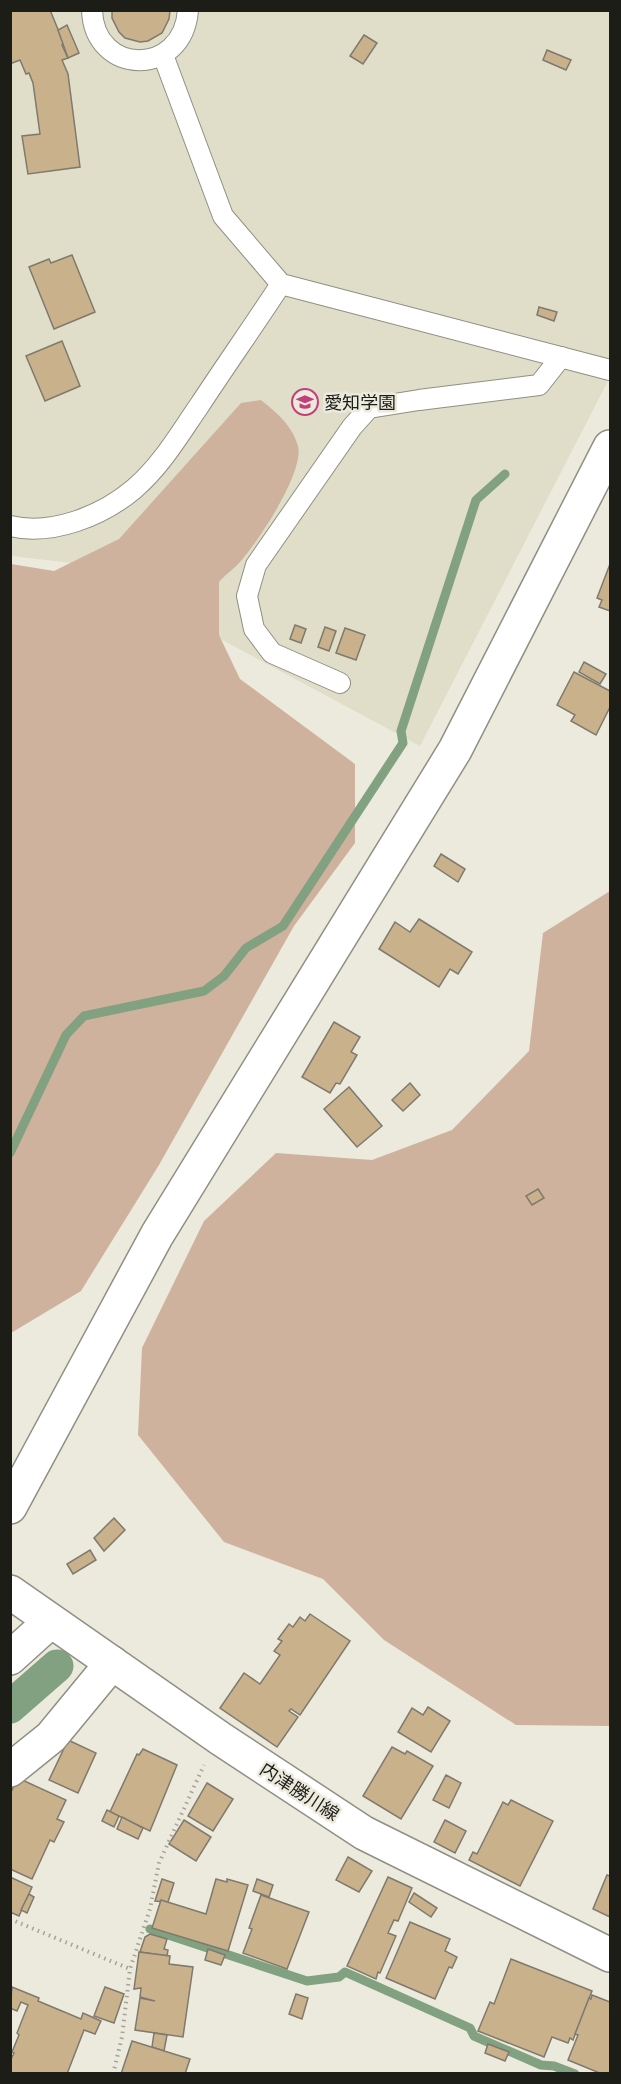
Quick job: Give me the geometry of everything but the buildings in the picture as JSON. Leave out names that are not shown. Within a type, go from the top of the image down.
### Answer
[{"type":"street","points":[[10,1507],[157,1235],[455,750],[610,447]]},
{"type":"street","name":"内津勝川線","points":[[10,1592],[221,1739],[364,1833],[610,1955]]},
{"type":"street","points":[[10,1658],[51,1620]]},
{"type":"street","points":[[10,1770],[51,1737],[111,1663]]},
{"type":"lane","points":[[92,10],[97,34],[104,45],[126,59],[139,61],[151,60],[174,47],[182,37],[188,10]]},
{"type":"lane","points":[[163,55],[223,216],[281,284],[610,370]]},
{"type":"lane","points":[[10,526],[19,528],[61,526],[99,513],[134,489],[163,459],[281,284]]},
{"type":"lane","points":[[340,683],[272,653],[254,629],[248,596],[256,565],[352,427],[369,408],[538,385],[561,357]]},
{"type":"path","points":[[113,2073],[122,2037],[130,1969],[150,1909],[159,1863],[209,1755],[221,1739]]},
{"type":"path","points":[[10,1919],[130,1969]]},
{"type":"shaded area","name":"愛知学園","points":[[11,11],[610,11],[610,377],[420,746],[211,634],[106,567],[11,556]]},
{"type":"shaded area","points":[[261,400],[292,432],[298,446],[298,457],[295,471],[271,519],[242,560],[219,582],[219,635],[240,679],[355,764],[355,843],[294,926],[159,1165],[81,1291],[11,1333],[11,564],[54,571],[119,539],[241,403]]},
{"type":"shaded area","points":[[610,891],[610,1726],[516,1725],[384,1640],[323,1579],[224,1542],[138,1435],[142,1348],[204,1221],[276,1153],[372,1160],[452,1130],[529,1051],[543,933]]},
{"type":"waterway","points":[[10,1153],[66,1035],[84,1016],[204,991],[224,976],[246,948],[283,926],[403,743],[401,731],[476,500],[505,474]]},
{"type":"waterway","points":[[10,1707],[57,1666]]},
{"type":"waterway","points":[[150,1929],[307,1981],[339,1977],[345,1972],[470,2028],[474,2036],[541,2065],[554,2066],[575,2074]]},
{"type":"place","name":"愛知学園","points":[[305,402]]}]
